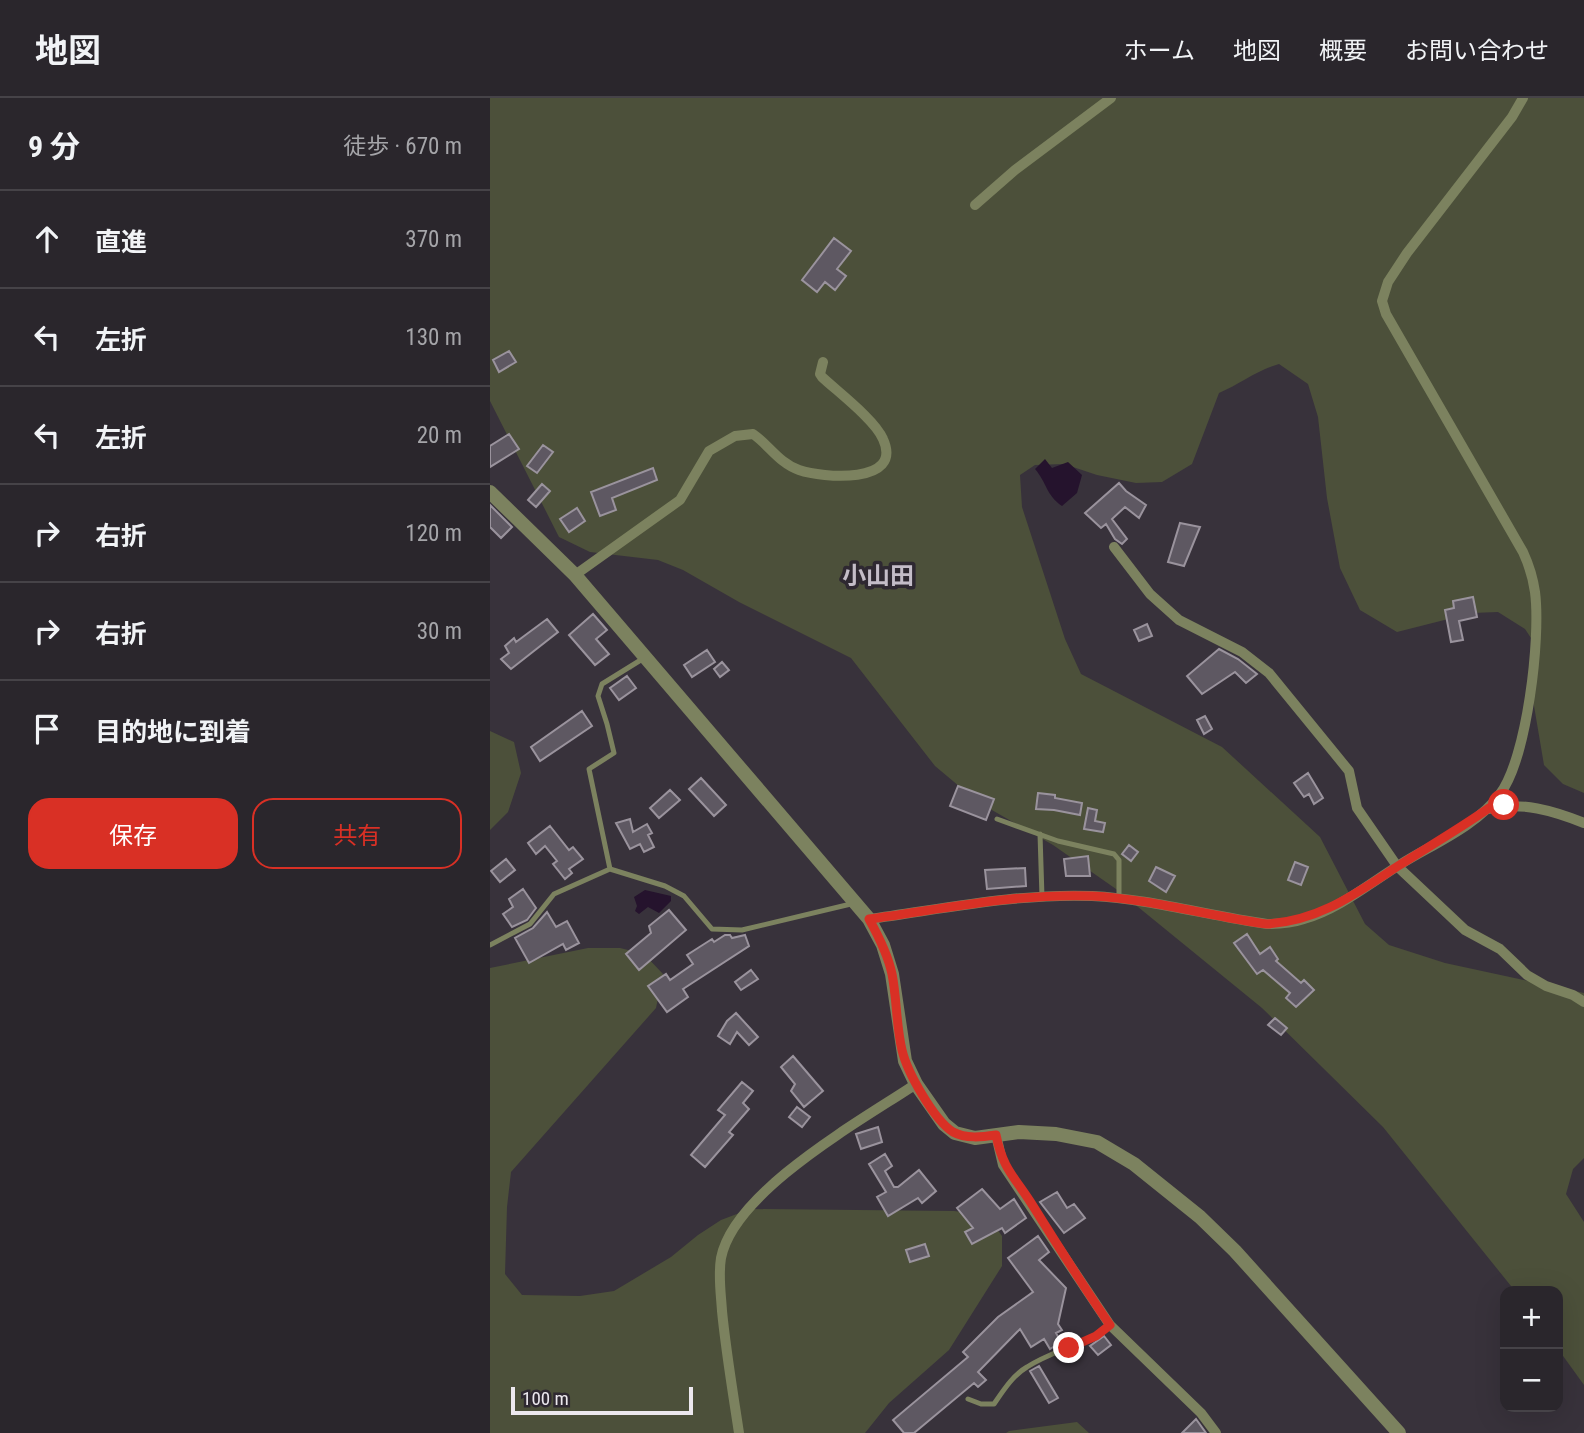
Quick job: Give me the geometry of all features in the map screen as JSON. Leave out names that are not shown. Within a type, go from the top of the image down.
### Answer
[{"type":"street","points":[[975,205],[1015,170],[1111,98]]},
{"type":"street","points":[[869,919],[1042,897],[1119,898],[1267,924],[1305,919],[1343,901],[1489,808],[1502,792],[1522,739],[1528,708],[1535,636],[1536,595],[1532,572],[1386,314],[1382,301],[1388,282],[1407,253],[1513,117],[1524,98]]},
{"type":"street","points":[[575,575],[680,500],[709,452],[735,436],[753,434],[763,440],[780,460],[798,470],[840,477],[873,472],[883,463],[886,451],[883,439],[873,425],[822,377],[820,374],[823,362]]},
{"type":"street","points":[[490,492],[575,575],[869,919],[883,945],[892,974],[905,1061],[916,1084],[944,1124],[956,1133],[975,1138],[1019,1132],[1056,1134],[1097,1142],[1134,1164],[1200,1217],[1235,1251],[1399,1433]]},
{"type":"street","points":[[1114,547],[1150,594],[1179,620],[1242,652],[1269,673],[1349,771],[1357,808],[1398,866],[1465,930],[1500,949],[1527,975],[1584,1002]]},
{"type":"street","points":[[1489,808],[1504,805],[1530,807],[1584,823]]},
{"type":"street","points":[[739,1433],[724,1335],[720,1284],[721,1257],[729,1237],[742,1215],[770,1187],[814,1151],[916,1084]]},
{"type":"street","points":[[996,1135],[1003,1165],[1031,1203],[1110,1325],[1201,1413],[1216,1433]]},
{"type":"lane","points":[[610,869],[589,769],[614,753],[598,696],[602,684],[645,657]]},
{"type":"lane","points":[[997,819],[1114,854],[1119,860],[1119,898]]},
{"type":"lane","points":[[1040,834],[1042,897]]},
{"type":"lane","points":[[490,945],[530,924],[554,894],[610,869],[665,886],[684,896],[712,929],[742,930],[857,903]]},
{"type":"lane","points":[[968,1399],[981,1404],[994,1404],[1025,1367],[1096,1336],[1110,1325]]},
{"type":"green space","points":[[490,98],[1584,98],[1584,793],[1563,784],[1544,765],[1533,700],[1535,644],[1525,629],[1498,612],[1472,613],[1397,632],[1360,610],[1340,568],[1327,498],[1318,417],[1308,384],[1279,364],[1219,393],[1192,464],[1162,482],[1136,483],[1097,475],[1064,464],[1035,465],[1020,475],[1022,507],[1065,639],[1081,674],[1222,747],[1320,837],[1365,924],[1389,945],[1445,963],[1584,993],[1584,1158],[1573,1169],[1566,1194],[1584,1222],[1584,1385],[1563,1356],[1563,1286],[1511,1286],[1383,1127],[1262,1008],[1116,889],[1053,845],[978,802],[935,766],[851,658],[739,602],[683,570],[658,560],[590,552],[559,537],[490,401]]},
{"type":"green space","points":[[490,731],[514,742],[521,773],[508,812],[490,830]]},
{"type":"green space","points":[[588,948],[620,948],[644,954],[663,974],[656,1008],[511,1172],[505,1274],[522,1295],[580,1296],[614,1291],[671,1257],[721,1220],[750,1209],[954,1211],[987,1215],[1002,1236],[1002,1266],[949,1350],[889,1403],[865,1433],[490,1433],[490,968]]},
{"type":"green space","points":[[1077,1422],[1089,1433],[1006,1433],[1009,1431]]},
{"type":"shaded area","points":[[1045,459],[1052,468],[1068,462],[1082,475],[1077,493],[1062,506],[1053,498],[1035,469]]},
{"type":"shaded area","points":[[645,890],[671,896],[671,901],[659,913],[648,907],[639,914],[635,911],[637,906],[634,897]]},
{"type":"building","points":[[834,238],[851,251],[837,269],[846,276],[835,290],[825,282],[817,292],[802,280]]},
{"type":"building","points":[[509,351],[516,362],[499,372],[493,360]]},
{"type":"building","points":[[509,434],[519,449],[490,467],[490,446]]},
{"type":"building","points":[[543,445],[553,452],[537,473],[527,466]]},
{"type":"building","points":[[653,468],[657,480],[612,498],[616,510],[600,516],[591,492]]},
{"type":"building","points":[[1119,483],[1146,505],[1139,518],[1125,507],[1112,519],[1127,539],[1122,544],[1115,539],[1106,524],[1101,528],[1085,513]]},
{"type":"building","points":[[542,484],[550,491],[536,507],[528,500]]},
{"type":"building","points":[[490,505],[512,527],[501,538],[490,527]]},
{"type":"building","points":[[577,508],[585,521],[569,532],[560,519]]},
{"type":"building","points":[[1180,523],[1200,527],[1184,566],[1168,562]]},
{"type":"building","points":[[1473,597],[1477,617],[1459,621],[1463,640],[1451,642],[1445,610],[1454,608],[1453,601]]},
{"type":"building","points":[[593,614],[607,630],[596,639],[609,654],[595,665],[569,635]]},
{"type":"building","points":[[547,619],[558,632],[511,669],[501,659],[509,653],[505,646],[514,638],[516,642]]},
{"type":"building","points":[[1147,624],[1152,636],[1139,641],[1134,630]]},
{"type":"building","points":[[1219,649],[1257,674],[1246,683],[1235,672],[1202,694],[1187,676]]},
{"type":"building","points":[[707,650],[715,662],[692,677],[684,665]]},
{"type":"building","points":[[722,662],[729,670],[720,677],[714,669]]},
{"type":"building","points":[[627,676],[636,688],[619,700],[610,688]]},
{"type":"building","points":[[582,711],[592,726],[540,761],[531,747]]},
{"type":"building","points":[[1205,716],[1212,729],[1204,734],[1197,720]]},
{"type":"building","points":[[1308,773],[1323,798],[1314,804],[1309,794],[1304,797],[1294,783]]},
{"type":"building","points":[[701,778],[726,805],[714,816],[689,789]]},
{"type":"building","points":[[958,786],[994,799],[986,820],[950,806]]},
{"type":"building","points":[[670,790],[680,800],[659,818],[650,808]]},
{"type":"building","points":[[1038,793],[1082,803],[1080,815],[1036,809]]},
{"type":"building","points":[[1088,808],[1097,810],[1095,821],[1105,823],[1103,832],[1084,829]]},
{"type":"building","points":[[630,819],[633,832],[647,824],[652,833],[648,835],[654,847],[644,852],[640,844],[630,849],[616,823]]},
{"type":"building","points":[[550,826],[569,850],[573,847],[583,859],[569,869],[572,873],[565,879],[553,864],[557,861],[545,846],[536,854],[528,843]]},
{"type":"building","points":[[1129,845],[1138,852],[1131,861],[1122,854]]},
{"type":"building","points":[[1088,856],[1090,876],[1066,876],[1064,859]]},
{"type":"building","points":[[506,859],[515,870],[500,882],[491,871]]},
{"type":"building","points":[[1295,862],[1308,867],[1301,885],[1288,880]]},
{"type":"building","points":[[1156,867],[1175,876],[1166,892],[1149,881]]},
{"type":"building","points":[[1025,868],[1026,886],[987,889],[985,870]]},
{"type":"building","points":[[523,889],[536,908],[527,920],[512,927],[503,914],[513,907],[509,899]]},
{"type":"building","points":[[669,910],[686,930],[639,970],[626,954],[651,933],[649,926]]},
{"type":"building","points":[[547,912],[556,927],[567,921],[579,943],[566,950],[563,944],[529,963],[515,938],[533,928]]},
{"type":"building","points":[[1247,934],[1260,954],[1270,947],[1278,959],[1276,961],[1301,983],[1304,980],[1314,990],[1296,1007],[1286,998],[1290,993],[1263,970],[1257,974],[1234,943]]},
{"type":"building","points":[[725,935],[732,938],[745,935],[749,946],[683,989],[688,997],[667,1012],[648,986],[666,974],[670,980],[693,964],[687,955],[712,939],[714,942]]},
{"type":"building","points":[[751,970],[758,979],[741,990],[735,982]]},
{"type":"building","points":[[736,1013],[758,1037],[749,1045],[737,1032],[730,1044],[718,1036],[727,1021]]},
{"type":"building","points":[[1275,1018],[1287,1028],[1281,1035],[1268,1025]]},
{"type":"building","points":[[793,1056],[823,1091],[804,1107],[791,1091],[795,1084],[781,1067]]},
{"type":"building","points":[[742,1082],[753,1091],[743,1103],[749,1109],[729,1132],[733,1135],[705,1167],[691,1155],[725,1115],[718,1110]]},
{"type":"building","points":[[797,1107],[810,1117],[802,1127],[789,1117]]},
{"type":"building","points":[[878,1127],[882,1142],[861,1149],[856,1134]]},
{"type":"building","points":[[885,1154],[892,1166],[885,1171],[894,1187],[898,1187],[919,1170],[936,1191],[922,1203],[918,1198],[888,1216],[877,1197],[886,1192],[869,1164]]},
{"type":"building","points":[[982,1189],[1000,1209],[1014,1199],[1026,1218],[1005,1233],[1002,1228],[972,1244],[965,1232],[973,1228],[957,1208]]},
{"type":"building","points":[[1057,1192],[1067,1208],[1074,1204],[1085,1218],[1064,1233],[1040,1202]]},
{"type":"building","points":[[1038,1236],[1049,1252],[1039,1260],[1066,1288],[1058,1324],[1062,1330],[1056,1333],[1061,1342],[1050,1349],[1044,1339],[1031,1347],[1020,1329],[978,1372],[986,1380],[978,1387],[974,1383],[914,1433],[904,1433],[893,1420],[968,1357],[963,1352],[998,1317],[1033,1292],[1008,1258]]},
{"type":"building","points":[[925,1244],[929,1256],[910,1262],[906,1250]]},
{"type":"building","points":[[1104,1336],[1111,1345],[1098,1355],[1090,1346]]},
{"type":"building","points":[[1039,1366],[1058,1398],[1049,1403],[1030,1371]]},
{"type":"building","points":[[1196,1419],[1206,1433],[1182,1433]]},
{"type":"district","name":"小山田","points":[[878,576]]},
{"type":"route","points":[[1069,1348],[1096,1336],[1110,1325],[1031,1203],[1003,1165],[996,1135],[975,1138],[956,1133],[944,1124],[916,1084],[901,1048],[892,974],[883,945],[869,919],[1026,897],[1090,896],[1128,899],[1222,918],[1267,924],[1285,923],[1305,919],[1343,901],[1489,808],[1504,805]]}]
